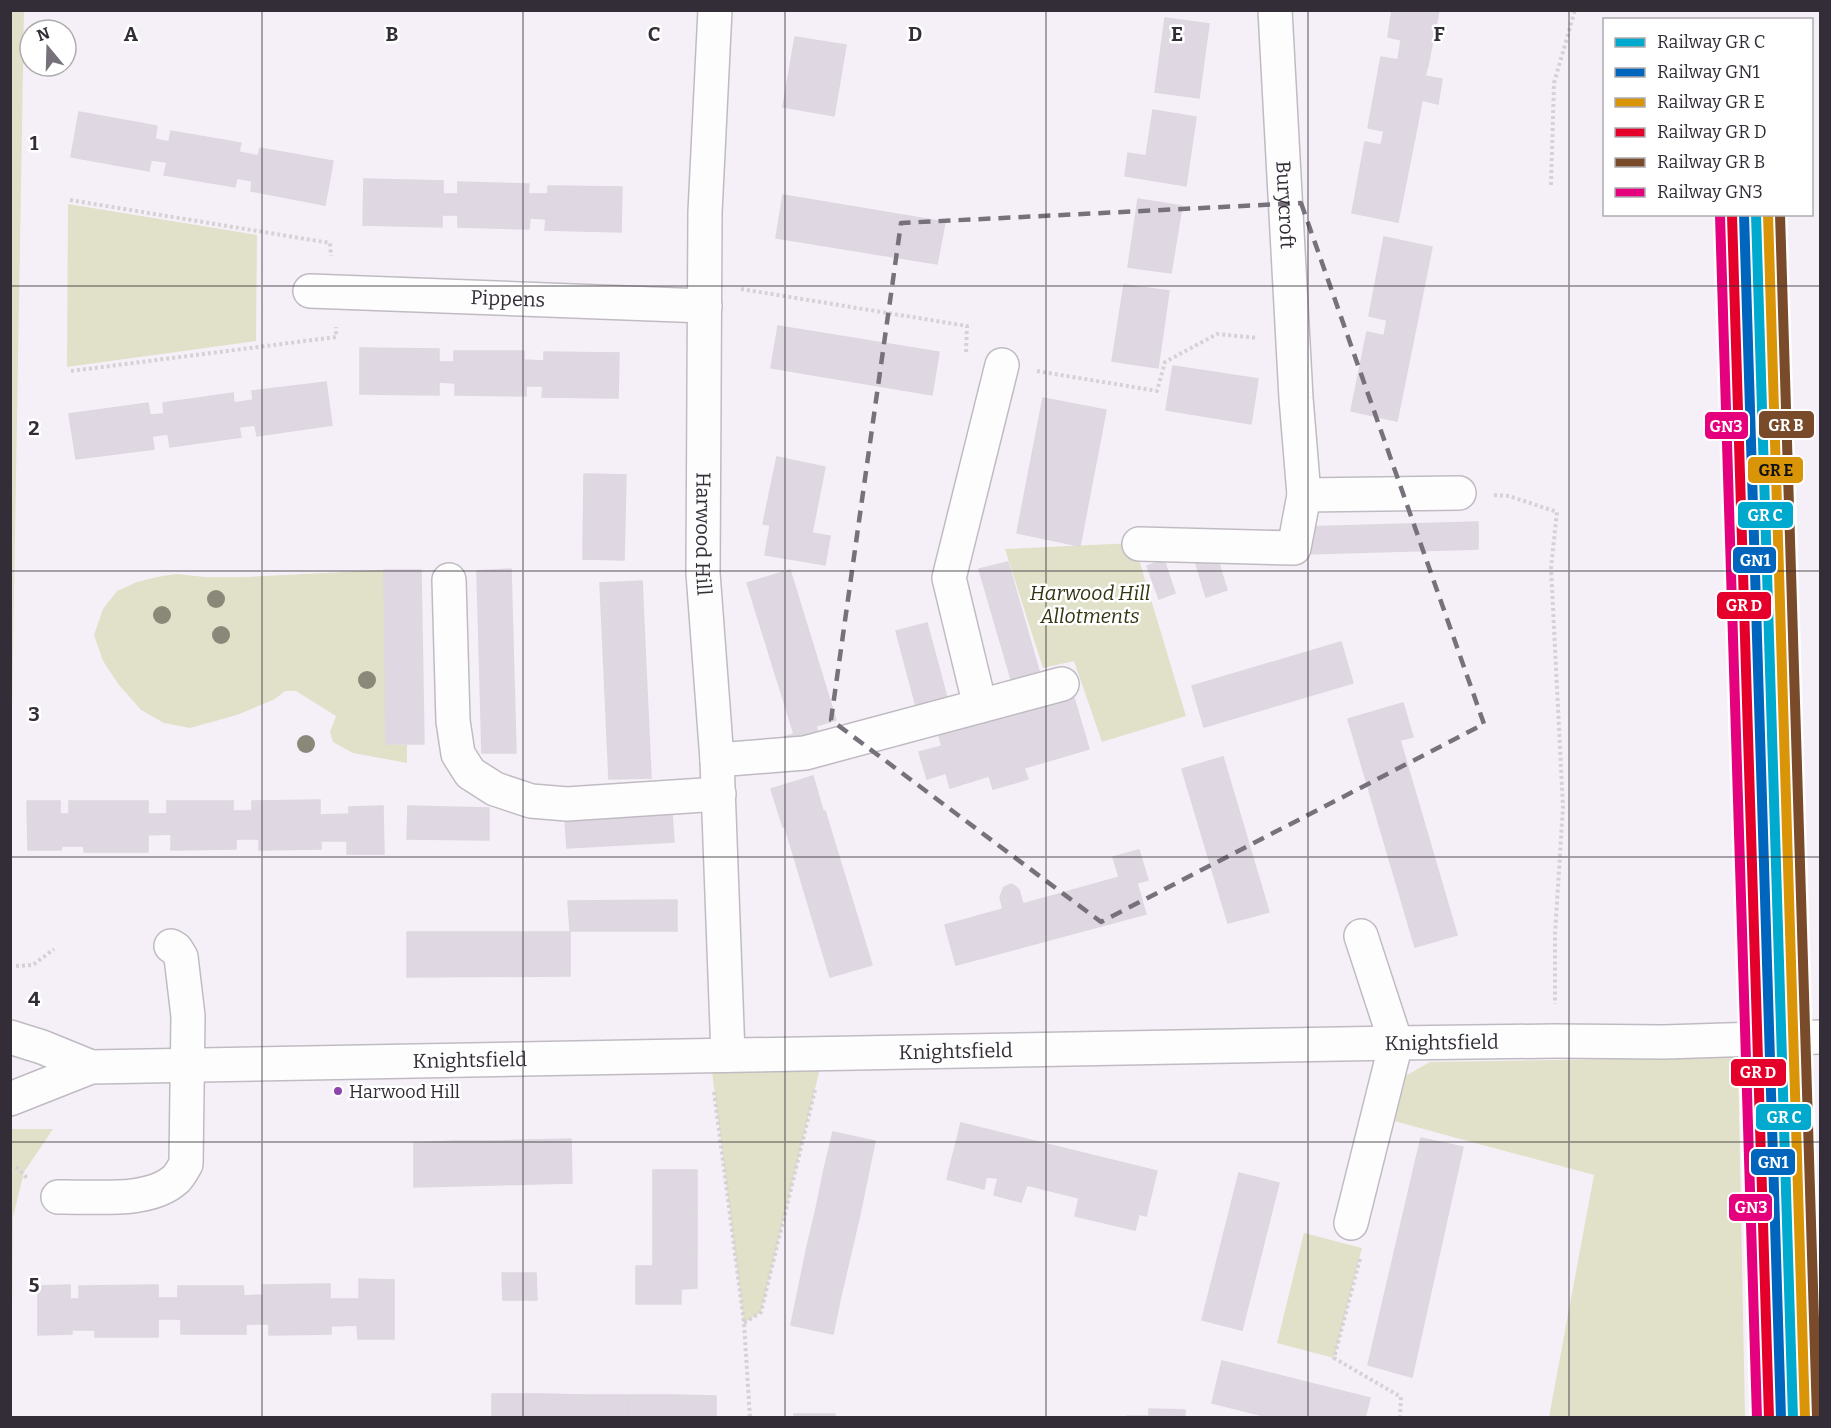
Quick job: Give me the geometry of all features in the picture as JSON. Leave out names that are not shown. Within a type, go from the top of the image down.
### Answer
[{"type":"street","name":"Harwood Hill","points":[[715,10],[705,212],[703,573],[719,794],[719,1056]]},
{"type":"street","name":"Burycroft","points":[[1138,544],[1294,548],[1304,495],[1296,398],[1275,10]]},
{"type":"street","name":"Pippens","points":[[321,292],[705,306]]},
{"type":"street","points":[[980,706],[949,579],[1002,365]]},
{"type":"street","points":[[1304,495],[1458,493]]},
{"type":"street","points":[[449,580],[453,721],[458,754],[470,773],[495,789],[531,801],[567,804],[719,794]]},
{"type":"street","points":[[717,760],[805,753],[1062,684]]},
{"type":"street","points":[[1351,1223],[1396,1043],[1361,936]]},
{"type":"street","points":[[58,1197],[143,1196],[164,1188],[177,1178],[186,1164],[188,1016],[181,957],[171,946]]},
{"type":"street","name":"Knightsfield","points":[[10,1037],[91,1067]]},
{"type":"street","name":"Knightsfield","points":[[10,1099],[91,1067],[719,1056],[824,1052],[1555,1041],[1664,1042],[1821,1037]]},
{"type":"path","points":[[1551,185],[1554,83],[1575,10]]},
{"type":"path","points":[[70,200],[330,243],[321,292],[336,337],[71,371]]},
{"type":"path","points":[[1458,493],[1509,496],[1557,512],[1551,568],[1563,807],[1555,933],[1555,1041]]},
{"type":"path","points":[[16,966],[33,965],[54,949]]},
{"type":"path","points":[[744,1323],[761,1312],[824,1052]]},
{"type":"path","points":[[719,1056],[744,1323],[750,1418]]},
{"type":"path","points":[[1351,1223],[1362,1248],[1334,1358],[1401,1397],[1400,1418]]},
{"type":"highlighted area","points":[[1301,203],[1484,724],[1101,922],[831,720],[901,223]]},
{"type":"green space","points":[[24,10],[24,18],[18,18],[18,78],[23,78],[11,771],[10,11]]},
{"type":"green space","points":[[68,204],[257,235],[256,341],[67,367]]},
{"type":"green space","name":"Harwood Hill Allotments","points":[[1134,543],[1186,716],[1102,742],[1074,661],[1043,668],[1005,549]]},
{"type":"green space","points":[[384,570],[386,744],[407,745],[407,763],[353,753],[333,742],[330,732],[336,716],[296,691],[285,691],[275,699],[237,715],[190,728],[164,723],[141,710],[119,685],[103,661],[94,635],[103,609],[117,591],[137,582],[157,577],[176,574],[246,577]]},
{"type":"green space","points":[[824,1052],[761,1312],[744,1323],[710,1056]]},
{"type":"green space","points":[[1738,1057],[1745,1417],[1549,1417],[1594,1175],[1383,1118],[1407,1075],[1430,1062]]},
{"type":"green space","points":[[11,1129],[53,1129],[24,1172],[13,1217],[11,1418]]},
{"type":"green space","points":[[1304,1233],[1362,1248],[1334,1358],[1277,1343]]},
{"type":"building","points":[[1392,10],[1439,10],[1428,65],[1398,60],[1401,40],[1388,37]]},
{"type":"building","points":[[1165,18],[1209,24],[1199,98],[1155,92]]},
{"type":"building","points":[[795,37],[846,45],[834,116],[783,107]]},
{"type":"building","points":[[1381,57],[1428,65],[1425,76],[1442,79],[1438,104],[1422,100],[1415,137],[1368,128]]},
{"type":"building","points":[[1153,110],[1196,117],[1186,186],[1125,176],[1128,153],[1146,156]]},
{"type":"building","points":[[79,112],[157,126],[155,139],[169,142],[171,131],[241,143],[239,152],[258,156],[260,148],[333,161],[325,205],[251,191],[252,181],[237,178],[235,187],[164,175],[167,162],[151,160],[149,171],[71,157]]},
{"type":"building","points":[[1384,131],[1415,137],[1398,222],[1352,213],[1365,142],[1381,145]]},
{"type":"building","points":[[364,179],[443,181],[443,194],[458,194],[458,182],[529,184],[528,194],[548,194],[548,186],[622,187],[621,232],[545,230],[546,219],[530,218],[529,229],[458,227],[458,215],[442,215],[442,227],[363,225]]},
{"type":"building","points":[[783,195],[945,222],[937,264],[776,238]]},
{"type":"building","points":[[1138,199],[1182,206],[1171,273],[1128,267]]},
{"type":"building","points":[[1384,237],[1432,247],[1413,342],[1384,336],[1387,320],[1369,316]]},
{"type":"building","points":[[1124,285],[1169,291],[1158,368],[1112,361]]},
{"type":"building","points":[[778,326],[939,352],[932,395],[771,368]]},
{"type":"building","points":[[1367,332],[1413,342],[1397,421],[1351,411]]},
{"type":"building","points":[[360,348],[439,349],[439,362],[454,362],[454,351],[524,351],[524,360],[544,361],[544,352],[619,353],[618,398],[542,397],[543,386],[526,386],[526,396],[455,395],[455,383],[439,382],[439,395],[360,394]]},
{"type":"building","points":[[1173,366],[1258,379],[1251,424],[1166,410]]},
{"type":"building","points":[[326,382],[332,425],[257,436],[255,425],[239,427],[241,437],[170,447],[168,434],[152,436],[154,449],[76,459],[69,414],[148,403],[150,415],[164,414],[163,403],[233,393],[234,403],[253,400],[252,391]]},
{"type":"building","points":[[1043,398],[1106,410],[1080,546],[1017,533]]},
{"type":"building","points":[[777,457],[825,467],[812,533],[763,524]]},
{"type":"building","points":[[584,474],[626,475],[624,560],[583,559]]},
{"type":"building","points":[[1478,522],[1478,549],[1305,554],[1304,527]]},
{"type":"building","points":[[770,526],[830,536],[825,565],[765,555]]},
{"type":"building","points":[[1216,554],[1227,590],[1206,597],[1195,560]]},
{"type":"building","points":[[1164,560],[1175,593],[1159,599],[1147,566]]},
{"type":"building","points":[[1008,562],[1039,671],[1011,679],[979,569]]},
{"type":"building","points":[[511,569],[516,753],[482,753],[477,571]]},
{"type":"building","points":[[384,570],[421,570],[424,744],[386,744]]},
{"type":"building","points":[[790,570],[836,720],[816,726],[819,737],[784,748],[781,738],[794,734],[747,583]]},
{"type":"building","points":[[642,581],[651,778],[609,779],[600,583]]},
{"type":"building","points":[[927,623],[947,698],[916,706],[896,631]]},
{"type":"building","points":[[1341,642],[1353,683],[1204,727],[1192,686]]},
{"type":"building","points":[[1074,698],[1089,749],[1024,768],[1028,779],[993,789],[989,776],[950,788],[946,773],[927,779],[919,752],[942,746],[939,736]]},
{"type":"building","points":[[1403,703],[1413,737],[1400,740],[1457,935],[1415,947],[1348,719]]},
{"type":"building","points":[[1223,757],[1269,912],[1228,923],[1182,769]]},
{"type":"building","points":[[813,776],[872,965],[830,977],[785,827],[783,827],[771,789]]},
{"type":"building","points":[[320,800],[320,815],[349,814],[349,807],[383,806],[384,854],[347,854],[347,841],[321,841],[321,849],[259,850],[259,839],[236,839],[236,849],[171,850],[171,834],[148,835],[148,852],[84,852],[84,846],[62,846],[61,850],[28,850],[27,801],[60,801],[60,814],[69,814],[69,801],[148,801],[148,814],[167,814],[167,801],[233,801],[233,811],[252,811],[252,801]]},
{"type":"building","points":[[408,806],[489,808],[489,840],[407,839]]},
{"type":"building","points":[[672,813],[674,842],[567,848],[565,819]]},
{"type":"building","points":[[1139,850],[1148,880],[1137,883],[1134,873],[1119,877],[1113,857]]},
{"type":"building","points":[[1134,873],[1146,914],[956,965],[945,925],[1003,909],[1000,897],[1004,887],[1011,884],[1015,886],[1019,890],[1023,904]]},
{"type":"building","points":[[677,900],[677,931],[570,931],[568,901]]},
{"type":"building","points":[[407,932],[570,932],[570,976],[407,977]]},
{"type":"building","points":[[961,1123],[1157,1171],[1146,1216],[1139,1214],[1135,1230],[1075,1216],[1079,1198],[1027,1185],[1021,1202],[994,1195],[998,1178],[986,1177],[984,1189],[947,1179]]},
{"type":"building","points":[[833,1132],[875,1141],[867,1180],[824,1170]]},
{"type":"building","points":[[1421,1138],[1463,1147],[1412,1377],[1368,1365]]},
{"type":"building","points":[[571,1139],[572,1183],[533,1184],[532,1140]]},
{"type":"building","points":[[532,1140],[533,1184],[494,1185],[493,1141]]},
{"type":"building","points":[[453,1141],[454,1186],[414,1187],[414,1143]]},
{"type":"building","points":[[453,1141],[493,1141],[494,1185],[454,1186]]},
{"type":"building","points":[[653,1170],[697,1170],[697,1210],[653,1210]]},
{"type":"building","points":[[824,1170],[867,1180],[859,1218],[816,1209]]},
{"type":"building","points":[[1239,1173],[1279,1183],[1242,1330],[1202,1320]]},
{"type":"building","points":[[816,1209],[859,1218],[850,1257],[807,1247]]},
{"type":"building","points":[[653,1210],[697,1210],[697,1249],[653,1249]]},
{"type":"building","points":[[807,1247],[850,1257],[841,1295],[799,1286]]},
{"type":"building","points":[[653,1249],[697,1249],[697,1288],[681,1289],[681,1304],[636,1304],[636,1266],[653,1266]]},
{"type":"building","points":[[502,1273],[536,1273],[537,1300],[503,1300]]},
{"type":"building","points":[[359,1279],[394,1280],[394,1339],[358,1339],[357,1325],[331,1326],[331,1334],[269,1335],[269,1324],[246,1324],[246,1334],[181,1334],[181,1319],[158,1319],[158,1337],[95,1337],[95,1330],[72,1330],[72,1334],[38,1335],[38,1286],[70,1285],[70,1299],[79,1299],[79,1286],[158,1285],[158,1298],[178,1298],[178,1286],[243,1286],[244,1296],[263,1295],[263,1285],[330,1284],[330,1299],[359,1299]]},
{"type":"building","points":[[799,1286],[841,1295],[833,1334],[791,1325]]},
{"type":"building","points":[[1222,1361],[1370,1398],[1365,1418],[1272,1418],[1212,1403]]},
{"type":"building","points":[[492,1394],[541,1394],[540,1418],[492,1418]]},
{"type":"building","points":[[541,1394],[584,1395],[584,1418],[540,1418]]},
{"type":"building","points":[[584,1395],[628,1395],[628,1418],[584,1418]]},
{"type":"building","points":[[628,1395],[672,1395],[672,1418],[628,1418]]},
{"type":"building","points":[[672,1395],[716,1396],[716,1418],[672,1418]]},
{"type":"building","points":[[1149,1409],[1185,1410],[1185,1418],[1127,1418],[1127,1416],[1149,1416]]},
{"type":"building","points":[[794,1414],[835,1414],[835,1418],[794,1418]]},
{"type":"railway","points":[[1725,216],[1741,358]]},
{"type":"transit line","points":[[1732,216],[1769,1418]]},
{"type":"transit line","points":[[1756,216],[1793,1418]]},
{"type":"transit line","points":[[1768,216],[1805,1418]]},
{"type":"transit line","points":[[1780,216],[1817,1417]]},
{"type":"rail line","name":"GN3","points":[[1720,216],[1757,1418]]},
{"type":"rail line","name":"GN1","points":[[1744,216],[1781,1418]]},
{"type":"place","name":"Harwood Hill","points":[[338,1091]]}]
